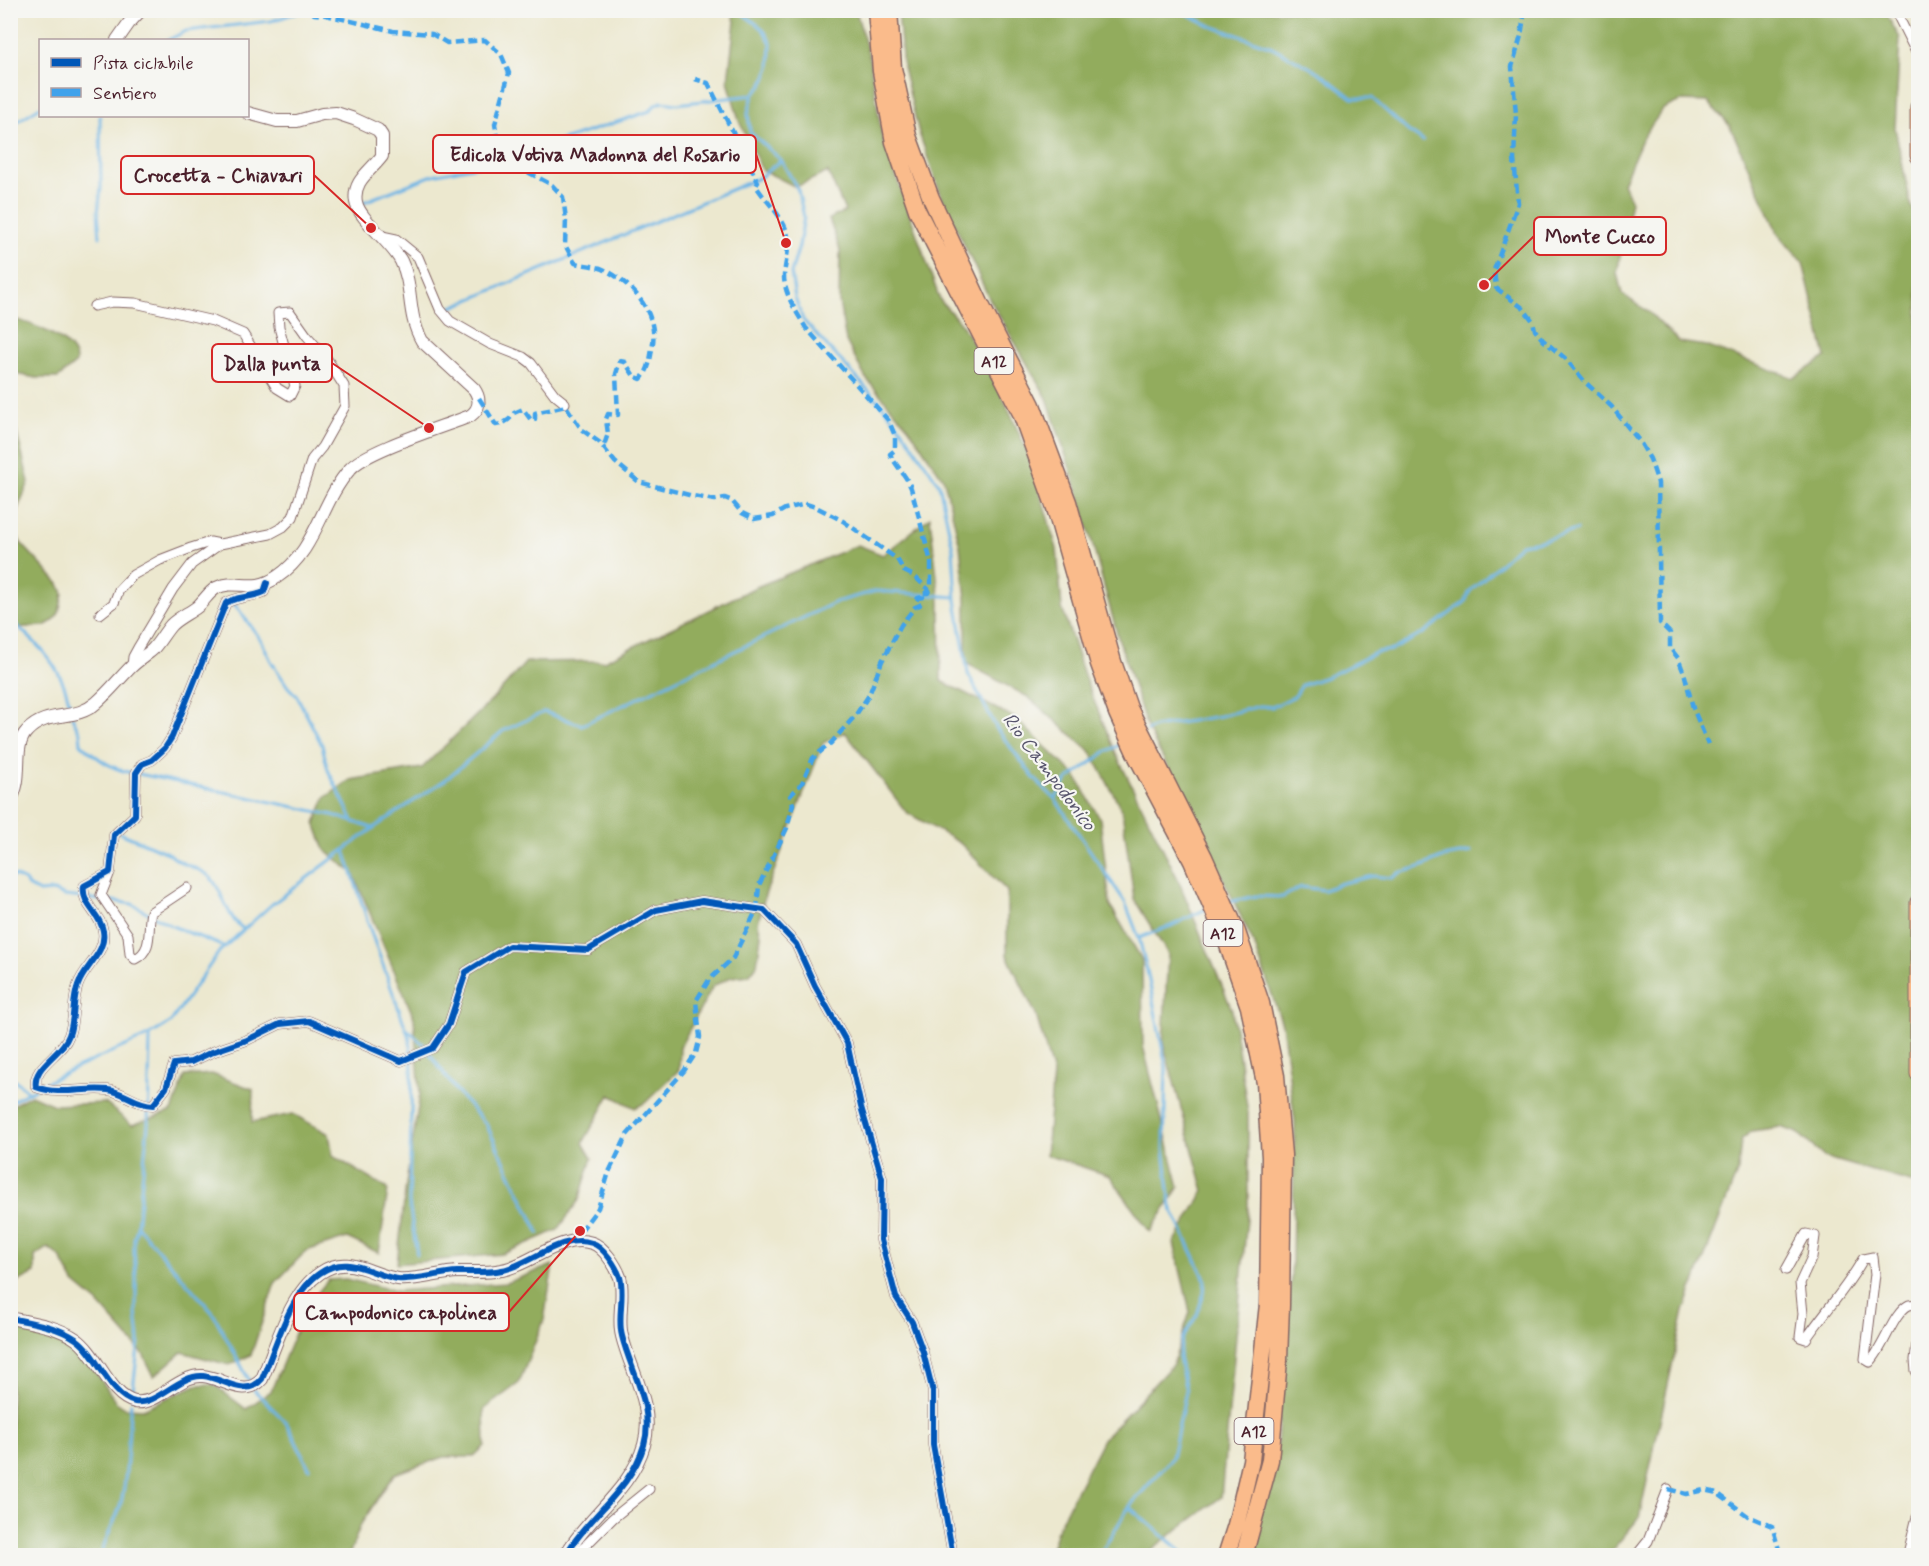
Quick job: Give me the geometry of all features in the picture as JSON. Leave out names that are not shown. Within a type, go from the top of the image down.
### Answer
[{"type":"highway","name":"A12","points":[[876,10],[881,71],[894,142],[917,210],[1021,413],[1055,508],[1099,664],[1198,859],[1225,937],[1255,1005],[1265,1083],[1270,1157],[1277,1186],[1274,1304],[1279,1360],[1270,1460],[1244,1556]]},
{"type":"highway","name":"A12","points":[[889,10],[893,68],[908,135],[931,198],[980,303],[1032,405],[1068,502],[1113,662],[1123,710]]},
{"type":"highway","name":"A12","points":[[1226,1556],[1251,1461],[1274,1304]]},
{"type":"main road","points":[[1918,107],[1918,156]]},
{"type":"main road","points":[[1918,902],[1918,1074]]},
{"type":"street","points":[[118,39],[141,10]]},
{"type":"street","points":[[1895,10],[1918,56]]},
{"type":"street","points":[[10,800],[19,781],[19,749],[24,733],[51,716],[82,712],[95,705],[132,666],[153,649],[172,624],[200,604],[215,589],[230,584],[253,586],[267,583],[289,568],[302,554],[314,535],[336,489],[352,467],[363,459],[470,416],[479,404],[474,389],[422,341],[412,320],[408,280],[401,261],[360,213],[356,203],[355,192],[358,183],[382,156],[382,136],[378,130],[336,113],[322,114],[297,121],[277,121],[249,113]]},
{"type":"street","points":[[382,236],[396,239],[418,257],[440,309],[450,321],[490,344],[523,357],[531,363],[555,395],[565,403]]},
{"type":"street","points":[[94,306],[112,302],[135,303],[213,321],[243,334],[277,388],[290,396],[296,386],[279,327],[278,313],[290,312],[327,359],[344,386],[345,406],[322,447],[312,459],[293,517],[283,527],[270,534],[220,544],[210,542],[160,561],[134,575],[119,590],[114,603],[100,614]]},
{"type":"street","points":[[132,666],[133,657],[173,589],[192,564],[220,544]]},
{"type":"street","points":[[186,888],[151,912],[151,937],[142,956],[135,959],[130,954],[128,935],[101,895],[110,872],[114,835],[135,815],[136,773],[142,765],[152,760],[165,748],[172,737],[226,603],[234,598],[256,596],[264,592],[267,583]]},
{"type":"street","points":[[110,872],[84,886],[82,893],[100,921],[104,934],[101,948],[78,984],[69,1037],[54,1058],[37,1072],[35,1080],[36,1087],[49,1092],[106,1090],[122,1092],[143,1105],[153,1105],[166,1088],[174,1064],[191,1062],[280,1024],[309,1021],[401,1061],[433,1048],[449,1024],[466,972],[509,946],[588,950],[656,910],[702,901],[764,910],[796,944],[815,986],[847,1043],[861,1107],[882,1178],[881,1240],[896,1297],[912,1322],[923,1352],[933,1392],[933,1445],[953,1556]]},
{"type":"street","points":[[1786,1270],[1806,1234],[1815,1236],[1812,1257],[1800,1283],[1803,1314],[1800,1337],[1806,1339],[1851,1281],[1863,1259],[1873,1257],[1875,1274],[1865,1359],[1870,1362],[1879,1353],[1894,1320],[1908,1305],[1918,1304]]},
{"type":"street","points":[[10,1318],[52,1327],[78,1340],[120,1394],[137,1402],[147,1401],[188,1378],[199,1376],[245,1389],[257,1385],[262,1379],[295,1300],[321,1272],[338,1265],[358,1265],[398,1279],[503,1270],[572,1242],[593,1243],[608,1257],[620,1278],[621,1334],[646,1408],[648,1424],[644,1447],[630,1474],[566,1554]]},
{"type":"street","points":[[1918,1335],[1915,1360],[1918,1372]]},
{"type":"street","points":[[566,1554],[580,1551],[613,1518],[649,1489]]},
{"type":"street","points":[[1636,1556],[1648,1541],[1668,1489]]},
{"type":"street","points":[[1909,1556],[1918,1519]]},
{"type":"green space","points":[[1884,10],[1900,38],[1895,128],[1910,201],[1918,224],[1918,1184],[1824,1157],[1798,1133],[1780,1127],[1752,1131],[1741,1140],[1738,1170],[1684,1311],[1639,1518],[1608,1555],[1249,1555],[1277,1444],[1292,1263],[1295,1121],[1282,1024],[1255,946],[1189,807],[1147,728],[1118,637],[1081,502],[1047,398],[989,298],[941,195],[919,133],[903,67],[898,11]],"holes":[[[1680,101],[1708,102],[1730,126],[1778,234],[1803,263],[1826,357],[1794,378],[1706,346],[1679,342],[1650,313],[1622,294],[1617,273],[1631,201],[1623,183],[1643,137],[1663,109]]]},
{"type":"green space","points":[[731,11],[856,11],[869,56],[882,136],[940,300],[962,325],[997,384],[1030,458],[1057,549],[1062,608],[1086,681],[1118,758],[1177,877],[1232,1010],[1248,1113],[1248,1208],[1221,1497],[1144,1555],[1049,1555],[1059,1525],[1103,1439],[1173,1364],[1190,1312],[1174,1243],[1204,1191],[1163,1043],[1168,954],[1134,899],[1122,810],[1091,752],[1028,697],[966,663],[966,599],[960,546],[944,480],[909,428],[865,377],[846,341],[839,302],[840,250],[829,219],[845,211],[828,172],[796,187],[762,170],[739,121],[728,81],[735,21]]},
{"type":"green space","points":[[11,319],[40,328],[61,340],[75,355],[76,363],[58,378],[36,378],[11,373]]},
{"type":"green space","points":[[14,422],[29,482],[11,525],[21,543],[59,584],[63,593],[59,613],[53,621],[44,626],[11,628],[10,424]]},
{"type":"green space","points":[[930,517],[940,602],[941,681],[1015,718],[1075,775],[1100,819],[1110,905],[1142,960],[1143,1046],[1179,1187],[1150,1232],[1110,1176],[1046,1155],[1053,1074],[1036,1015],[1007,955],[1007,891],[960,843],[906,812],[845,732],[823,743],[765,895],[758,923],[761,935],[757,965],[749,975],[731,977],[713,986],[680,1047],[679,1070],[645,1103],[635,1108],[610,1095],[583,1143],[592,1158],[579,1200],[558,1230],[503,1254],[397,1264],[406,1184],[420,1094],[414,1018],[353,873],[325,850],[315,823],[325,798],[350,780],[422,768],[492,700],[526,662],[604,661],[754,588],[858,545],[883,555]]},
{"type":"green space","points":[[212,1074],[253,1089],[252,1122],[293,1114],[329,1134],[333,1156],[388,1189],[379,1253],[347,1238],[306,1251],[275,1283],[251,1355],[229,1365],[182,1352],[154,1376],[143,1354],[98,1303],[74,1283],[60,1257],[48,1248],[35,1256],[35,1273],[11,1285],[11,1106],[31,1095],[54,1105],[105,1103],[132,1125],[172,1111],[185,1076]]},
{"type":"green space","points":[[553,1265],[544,1320],[519,1383],[484,1409],[485,1446],[473,1457],[444,1457],[394,1474],[361,1524],[349,1555],[11,1556],[11,1325],[54,1335],[70,1344],[91,1365],[116,1402],[125,1408],[143,1409],[196,1385],[213,1384],[246,1409],[271,1391],[306,1307],[328,1280],[346,1279],[397,1291],[506,1283]]},
{"type":"waterway","points":[[170,39],[186,31],[271,21],[306,10]]},
{"type":"waterway","name":"Rio Campodonico","points":[[738,10],[763,29],[771,43],[770,67],[762,86],[753,95],[748,113],[750,132],[781,160],[798,190],[804,217],[791,273],[795,298],[803,320],[883,406],[939,484],[953,549],[956,600],[968,674],[997,729],[1034,778],[1055,799],[1125,902],[1139,938],[1147,970],[1166,1067],[1164,1149],[1171,1207],[1205,1279],[1204,1293],[1197,1315],[1182,1339],[1179,1357],[1186,1391],[1172,1458],[1129,1507],[1099,1556]]},
{"type":"waterway","points":[[1179,10],[1211,26],[1272,47],[1320,73],[1352,98],[1372,98],[1408,131],[1423,141]]},
{"type":"waterway","points":[[361,203],[433,175],[497,162],[650,111],[662,102],[677,104],[753,95]]},
{"type":"waterway","points":[[10,126],[39,108]]},
{"type":"waterway","points":[[100,117],[101,188],[98,212],[100,237]]},
{"type":"waterway","points":[[450,308],[759,178],[781,160]]},
{"type":"waterway","points":[[1147,731],[1155,727],[1220,716],[1260,706],[1272,707],[1295,696],[1302,685],[1329,676],[1377,652],[1392,650],[1422,634],[1465,602],[1470,591],[1521,544],[1577,530]]},
{"type":"waterway","points":[[41,1085],[148,1036],[170,1023],[219,952],[271,905],[375,827],[445,780],[503,731],[544,712],[582,725],[836,602],[876,591],[956,597]]},
{"type":"waterway","points":[[233,602],[261,640],[288,687],[297,696],[322,745],[328,770],[353,821]]},
{"type":"waterway","points":[[10,620],[50,660],[63,684],[70,711]]},
{"type":"waterway","points":[[72,717],[80,733],[81,744],[105,763],[133,773]]},
{"type":"waterway","points":[[1055,799],[1067,780],[1107,751],[1126,742]]},
{"type":"waterway","points":[[139,774],[333,815],[372,828]]},
{"type":"waterway","points":[[120,833],[170,854],[180,862],[207,874],[238,925],[244,929]]},
{"type":"waterway","points":[[345,851],[410,1040],[412,1070],[409,1203],[417,1254]]},
{"type":"waterway","points":[[1229,902],[1256,896],[1283,897],[1301,887],[1324,890],[1373,876],[1392,878],[1399,873],[1444,857],[1471,852]]},
{"type":"waterway","points":[[10,877],[15,876],[25,881],[28,886],[39,892],[53,891],[65,896],[101,900]]},
{"type":"waterway","points":[[107,900],[132,904],[172,926],[225,947]]},
{"type":"waterway","points":[[1139,938],[1206,909]]},
{"type":"waterway","points":[[408,1030],[422,1043],[458,1093],[486,1124],[539,1233]]},
{"type":"waterway","points":[[132,1397],[139,1340],[134,1239],[148,1125],[150,1036]]},
{"type":"waterway","points":[[10,1076],[29,1092]]},
{"type":"waterway","points":[[10,1102],[35,1089]]},
{"type":"waterway","points":[[138,1227],[213,1313],[251,1384]]},
{"type":"waterway","points":[[254,1390],[286,1422],[309,1468]]},
{"type":"waterway","points":[[101,1556],[124,1491],[131,1403]]},
{"type":"waterway","points":[[1129,1507],[1187,1556]]},
{"type":"marked path","points":[[313,10],[314,14],[393,31],[432,34],[447,43],[485,40],[501,54],[509,73],[495,124],[499,148],[511,163],[552,185],[563,197],[566,219],[565,245],[575,263],[603,269],[614,275],[642,302],[652,324],[651,357],[644,376],[641,379],[634,376],[625,362],[620,361],[616,374],[618,415],[608,414],[606,419],[608,434],[603,448]]},
{"type":"marked path","points":[[1525,10],[1521,36],[1512,67],[1516,114],[1514,159],[1518,203],[1494,270],[1496,288],[1523,308],[1543,340],[1566,359],[1585,382],[1611,406],[1640,442],[1650,459],[1658,483],[1660,623],[1670,633],[1670,648],[1678,658],[1693,708],[1708,744]]},
{"type":"marked path","points":[[572,1242],[598,1208],[609,1172],[627,1135],[684,1071],[696,1053],[700,1037],[696,1001],[709,980],[733,958],[757,909],[759,885],[787,828],[793,804],[790,796],[802,783],[813,758],[831,743],[855,716],[869,695],[882,661],[901,625],[915,607],[920,605],[916,601],[923,597],[922,593],[928,593],[931,585],[931,562],[911,488],[890,454],[895,450],[895,436],[889,421],[806,328],[795,310],[784,276],[788,246],[786,229],[756,186],[758,182],[708,83],[695,79]]},
{"type":"marked path","points":[[479,398],[496,425],[523,409],[531,420],[535,419],[535,413],[566,406],[582,430],[599,442],[615,462],[639,482],[693,496],[715,500],[725,498],[732,501],[742,513],[754,519],[773,516],[785,509],[806,504],[816,507],[843,521],[897,559],[904,571],[914,576],[929,590]]},
{"type":"marked path","points":[[1668,1489],[1686,1494],[1704,1490],[1717,1493],[1748,1516],[1772,1526],[1781,1556]]},
{"type":"cycle path","points":[[267,583],[264,592],[226,603],[172,737],[165,748],[152,760],[142,764],[136,773],[135,815],[114,835],[110,872],[84,886],[85,899],[99,919],[103,931],[102,946],[78,985],[69,1035],[60,1049],[38,1073],[36,1087],[54,1091],[108,1090],[141,1103],[153,1105],[166,1088],[174,1064],[191,1062],[280,1024],[309,1021],[401,1061],[433,1048],[449,1024],[466,972],[509,946],[588,950],[656,910],[702,901],[764,910],[796,944],[815,986],[847,1043],[861,1107],[882,1178],[881,1240],[896,1297],[912,1322],[923,1352],[933,1392],[933,1445],[953,1556]]},
{"type":"cycle path","points":[[10,1318],[53,1328],[76,1339],[91,1354],[118,1392],[135,1402],[143,1402],[194,1377],[203,1376],[241,1387],[255,1385],[262,1379],[285,1321],[300,1293],[309,1282],[331,1267],[350,1265],[398,1279],[457,1272],[491,1272],[513,1267],[569,1242],[592,1243],[609,1257],[620,1277],[621,1329],[641,1390],[647,1431],[638,1461],[629,1476],[565,1556]]},
{"type":"place","name":"Crocetta - Chiavari","points":[[371,228]]},
{"type":"place","name":"Edicola Votiva Madonna del Rosario","points":[[786,243]]},
{"type":"place","name":"Monte Cucco","points":[[1484,285]]},
{"type":"place","name":"Dalla punta","points":[[429,428]]},
{"type":"place","name":"Campodonico capolinea","points":[[580,1231]]}]
